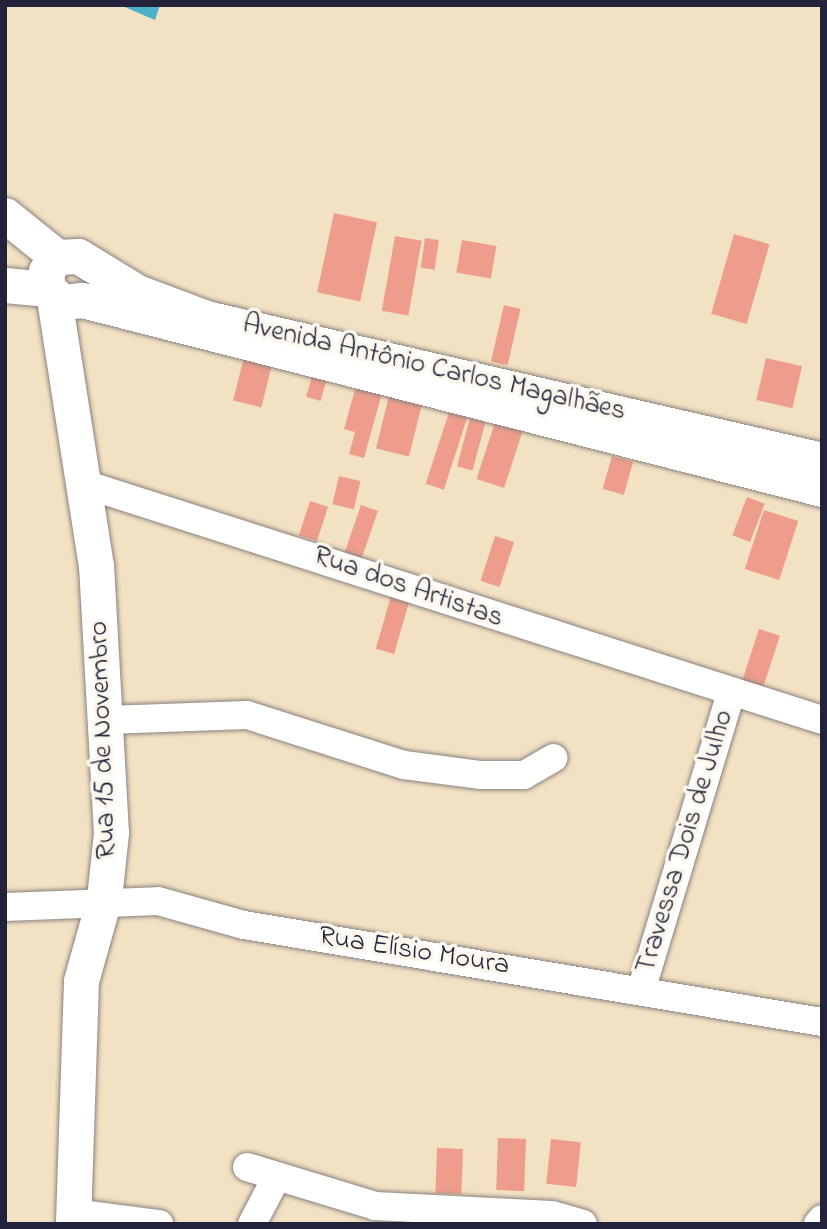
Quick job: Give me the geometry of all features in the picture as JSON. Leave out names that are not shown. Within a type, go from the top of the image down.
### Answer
[{"type":"street","points":[[5,215],[67,283]]},
{"type":"street","points":[[5,285],[67,283],[404,372],[694,443],[822,489]]},
{"type":"street","name":"Rua 15 de Novembro","points":[[67,283],[107,720],[111,833],[104,899],[81,981],[73,1218]]},
{"type":"street","points":[[694,443],[822,460]]},
{"type":"street","name":"Rua dos Artistas","points":[[84,484],[822,720]]},
{"type":"street","name":"Travessa Dois de Julho","points":[[641,991],[731,693]]},
{"type":"street","points":[[107,720],[247,715],[404,765],[481,775],[524,775],[553,758]]},
{"type":"street","name":"Rua Elísio Moura","points":[[5,908],[104,899],[158,901],[244,925],[822,1022]]},
{"type":"street","points":[[247,1167],[275,1180],[375,1206],[552,1215],[583,1224]]},
{"type":"street","points":[[252,1224],[275,1180]]},
{"type":"street","points":[[73,1218],[159,1224]]},
{"type":"street","points":[[818,1224],[822,1219]]},
{"type":"water","points":[[120,5],[160,5],[155,20]]},
{"type":"building","points":[[334,213],[377,222],[360,301],[317,292]]},
{"type":"building","points":[[734,234],[770,244],[747,324],[711,314]]},
{"type":"building","points":[[395,236],[422,241],[408,316],[382,311]]},
{"type":"building","points":[[425,238],[439,240],[435,270],[421,268]]},
{"type":"building","points":[[462,240],[496,246],[491,279],[456,272]]},
{"type":"building","points":[[504,305],[521,309],[508,365],[491,362]]},
{"type":"building","points":[[246,349],[274,356],[261,407],[233,400]]},
{"type":"building","points":[[766,358],[802,366],[792,408],[756,400]]},
{"type":"building","points":[[315,366],[329,370],[321,401],[306,397]]},
{"type":"building","points":[[358,379],[384,386],[364,458],[349,454],[355,432],[344,429]]},
{"type":"building","points":[[389,396],[422,404],[409,457],[376,448]]},
{"type":"building","points":[[452,403],[470,409],[444,490],[426,484]]},
{"type":"building","points":[[470,418],[485,422],[473,470],[457,466]]},
{"type":"building","points":[[496,419],[524,428],[504,488],[477,479]]},
{"type":"building","points":[[612,456],[633,462],[624,495],[603,489]]},
{"type":"building","points":[[339,476],[360,481],[354,509],[332,504]]},
{"type":"building","points":[[747,497],[765,504],[750,542],[732,535]]},
{"type":"building","points":[[310,501],[328,507],[317,541],[299,535]]},
{"type":"building","points":[[361,505],[378,511],[361,559],[344,553]]},
{"type":"building","points":[[764,510],[798,521],[779,580],[745,569]]},
{"type":"building","points":[[495,536],[514,542],[499,587],[480,581]]},
{"type":"building","points":[[391,596],[409,601],[394,654],[376,649]]},
{"type":"building","points":[[759,629],[780,636],[763,688],[742,681]]},
{"type":"building","points":[[498,1138],[526,1139],[524,1191],[496,1190]]},
{"type":"building","points":[[551,1139],[581,1142],[576,1187],[546,1184]]},
{"type":"building","points":[[437,1148],[463,1149],[461,1194],[435,1193]]}]
